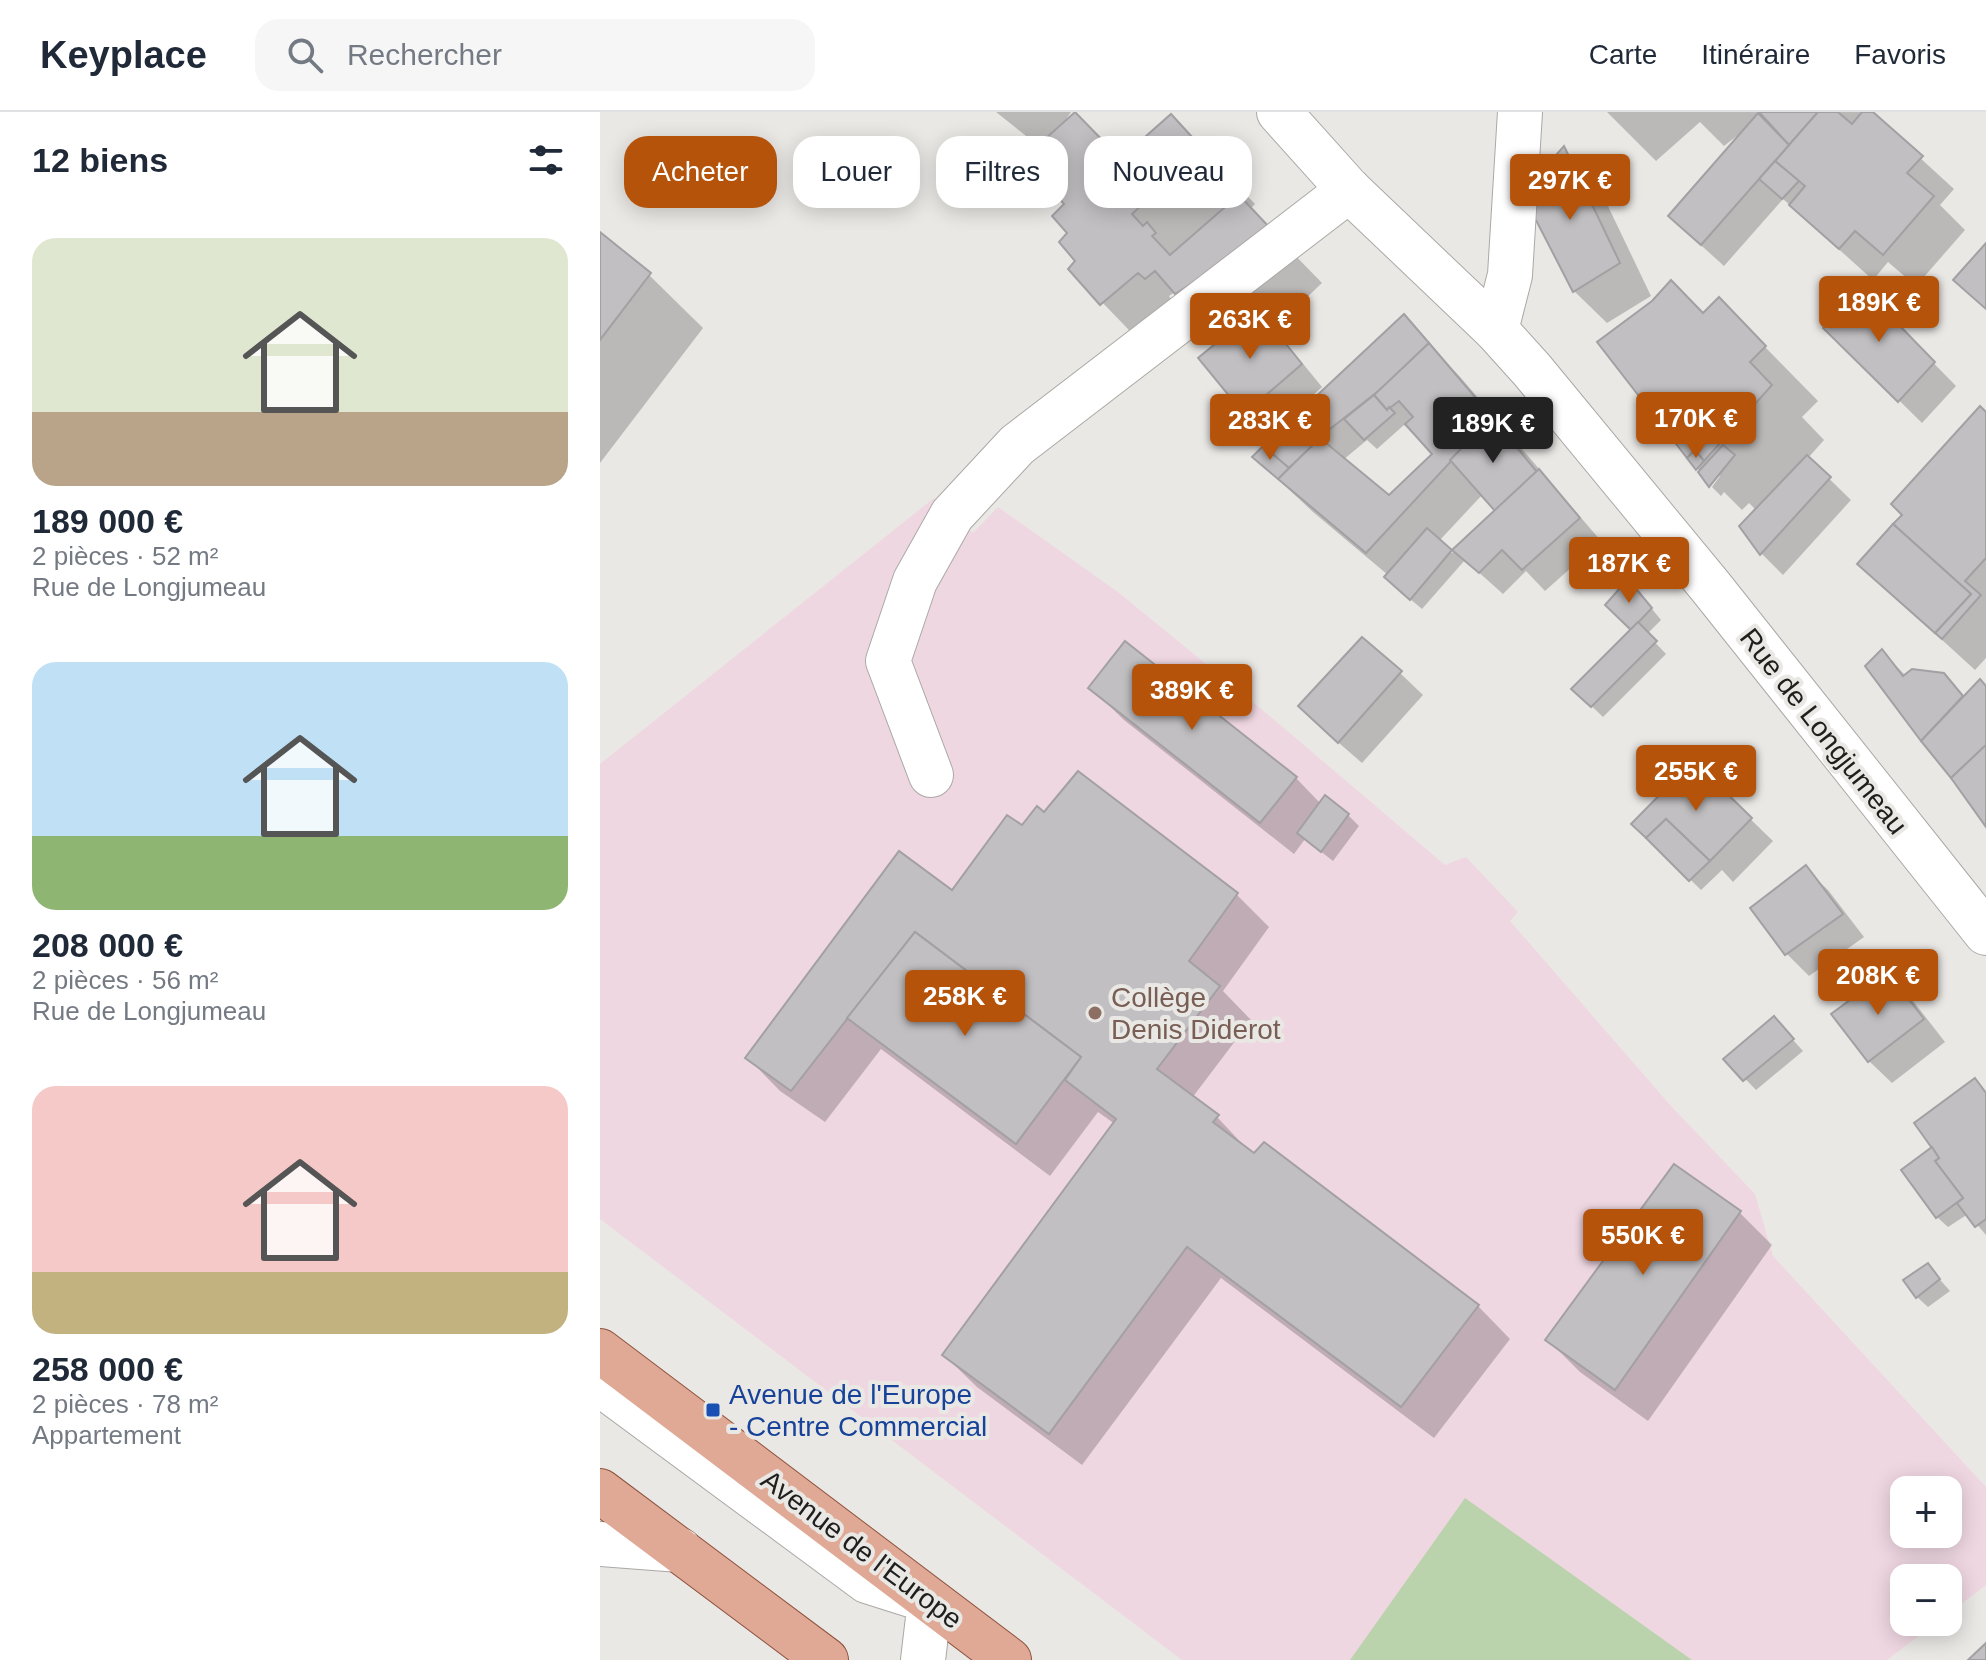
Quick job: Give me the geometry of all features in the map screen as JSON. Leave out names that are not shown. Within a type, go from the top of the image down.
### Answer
[{"type":"main road","name":"Avenue de l'Europe","points":[[600,1351],[1009,1660]]},
{"type":"main road","points":[[600,1491],[826,1660]]},
{"type":"street","name":"Rue de Longjumeau","points":[[1279,112],[1349,190],[1496,330],[1532,370],[1625,481],[1986,933]]},
{"type":"street","points":[[1496,330],[1510,275],[1520,112]]},
{"type":"street","points":[[931,775],[888,661],[915,581],[952,515],[1017,445],[1349,190]]},
{"type":"street","points":[[600,1384],[867,1581],[930,1601],[923,1660]]},
{"type":"street","points":[[600,1544],[680,1550]]},
{"type":"shaded area","name":"Collège Denis Diderot","points":[[934,498],[973,533],[998,507],[1118,592],[1445,865],[1466,857],[1518,912],[1510,921],[1671,1106],[1755,1194],[1773,1256],[1986,1487],[1986,1585],[1962,1603],[1962,1564],[1890,1564],[1890,1636],[1919,1636],[1887,1660],[1182,1660],[600,1219],[600,764]]},
{"type":"green space","points":[[1465,1498],[1692,1660],[1350,1660]]},
{"type":"building","points":[[1075,112],[1098,136],[1084,136],[1084,208],[1139,208],[1132,214],[1143,226],[1147,222],[1156,233],[1152,236],[1170,255],[1224,208],[1251,208],[1270,228],[1248,248],[1175,294],[1155,271],[1145,279],[1138,273],[1100,305],[1068,269],[1075,261],[1059,242],[1067,233],[1052,216],[1060,208],[1068,208],[1068,136],[1048,136]]},
{"type":"building","points":[[1759,112],[1818,112],[1789,145]]},
{"type":"building","points":[[1818,112],[1838,112],[1852,124],[1862,112],[1873,112],[1923,156],[1907,173],[1934,196],[1883,255],[1855,231],[1839,249],[1789,205],[1805,186],[1775,161]]},
{"type":"building","points":[[1758,113],[1789,145],[1701,245],[1668,216]]},
{"type":"building","points":[[1171,114],[1191,136],[1146,136]]},
{"type":"building","points":[[1564,146],[1620,263],[1573,292],[1522,193]]},
{"type":"building","points":[[1775,161],[1799,181],[1782,199],[1759,179]]},
{"type":"building","points":[[600,232],[651,273],[600,340]]},
{"type":"building","points":[[1986,243],[1986,309],[1953,280]]},
{"type":"building","points":[[1671,280],[1703,313],[1719,297],[1766,346],[1750,362],[1772,385],[1704,461],[1695,450],[1687,458],[1597,342],[1652,301]]},
{"type":"building","points":[[1861,286],[1935,362],[1898,402],[1823,328]]},
{"type":"building","points":[[1258,309],[1302,364],[1244,414],[1198,358]]},
{"type":"building","points":[[1404,314],[1429,343],[1390,382],[1330,429],[1289,468],[1263,446]]},
{"type":"building","points":[[1429,343],[1492,417],[1366,553],[1278,479],[1320,438],[1389,495],[1432,454],[1405,424],[1413,417],[1399,401],[1387,410],[1374,395]]},
{"type":"building","points":[[1374,395],[1387,410],[1389,407],[1395,413],[1364,440],[1344,419]]},
{"type":"building","points":[[1980,406],[1986,412],[1986,558],[1965,581],[1981,595],[1942,639],[1935,633],[1971,594],[1893,524],[1902,515],[1891,504]]},
{"type":"building","points":[[1492,417],[1537,472],[1495,511],[1450,460]]},
{"type":"building","points":[[1723,445],[1735,455],[1709,487],[1698,472]]},
{"type":"building","points":[[1263,446],[1289,468],[1278,479],[1252,457]]},
{"type":"building","points":[[1695,450],[1704,461],[1696,470],[1687,458]]},
{"type":"building","points":[[1807,455],[1831,477],[1760,555],[1739,526]]},
{"type":"building","points":[[1539,469],[1580,518],[1522,570],[1502,550],[1479,573],[1452,550]]},
{"type":"building","points":[[1893,524],[1971,594],[1935,633],[1857,564]]},
{"type":"building","points":[[1427,528],[1452,550],[1410,600],[1384,577]]},
{"type":"building","points":[[1628,579],[1652,608],[1631,630],[1605,605]]},
{"type":"building","points":[[1638,622],[1657,641],[1591,707],[1571,689]]},
{"type":"building","points":[[1362,637],[1402,671],[1338,743],[1298,706]]},
{"type":"building","points":[[1125,641],[1297,777],[1260,823],[1088,688]]},
{"type":"building","points":[[1882,649],[1903,676],[1912,669],[1944,673],[1963,696],[1921,741],[1865,666]]},
{"type":"building","points":[[1980,679],[1986,686],[1986,745],[1951,778],[1921,741]]},
{"type":"building","points":[[1986,745],[1986,827],[1951,778]]},
{"type":"building","points":[[1687,767],[1702,781],[1708,775],[1752,818],[1710,861],[1666,819],[1646,838],[1631,824]]},
{"type":"building","points":[[1078,771],[1238,893],[1189,961],[1220,986],[1157,1069],[1219,1115],[1213,1122],[1254,1153],[1264,1142],[1479,1305],[1401,1407],[1187,1247],[1049,1434],[942,1355],[1116,1119],[1065,1080],[1081,1057],[915,932],[791,1091],[745,1058],[899,851],[952,890],[1007,815],[1022,825],[1037,806],[1044,812]]},
{"type":"building","points":[[1325,795],[1349,814],[1321,852],[1297,833]]},
{"type":"building","points":[[1666,819],[1710,861],[1689,881],[1646,838]]},
{"type":"building","points":[[1806,865],[1843,914],[1785,955],[1750,908]]},
{"type":"building","points":[[915,932],[1081,1057],[1016,1144],[847,1018]]},
{"type":"building","points":[[1888,972],[1924,1019],[1868,1062],[1831,1014]]},
{"type":"building","points":[[1774,1016],[1794,1039],[1743,1081],[1723,1059]]},
{"type":"building","points":[[1975,1078],[1986,1093],[1986,1219],[1975,1227],[1957,1203],[1963,1198],[1935,1161],[1939,1158],[1914,1123]]},
{"type":"building","points":[[1932,1147],[1939,1158],[1935,1161],[1963,1198],[1936,1218],[1901,1170]]},
{"type":"building","points":[[1674,1164],[1741,1211],[1615,1390],[1545,1340]]},
{"type":"building","points":[[1928,1263],[1940,1279],[1916,1298],[1903,1280]]},
{"type":"building","points":[[1986,1643],[1986,1660],[1968,1660]]},
{"type":"place","name":"Collège Denis Diderot","points":[[1095,1013]]},
{"type":"place","name":"Avenue de l'Europe - Centre Commercial","points":[[713,1410]]}]
